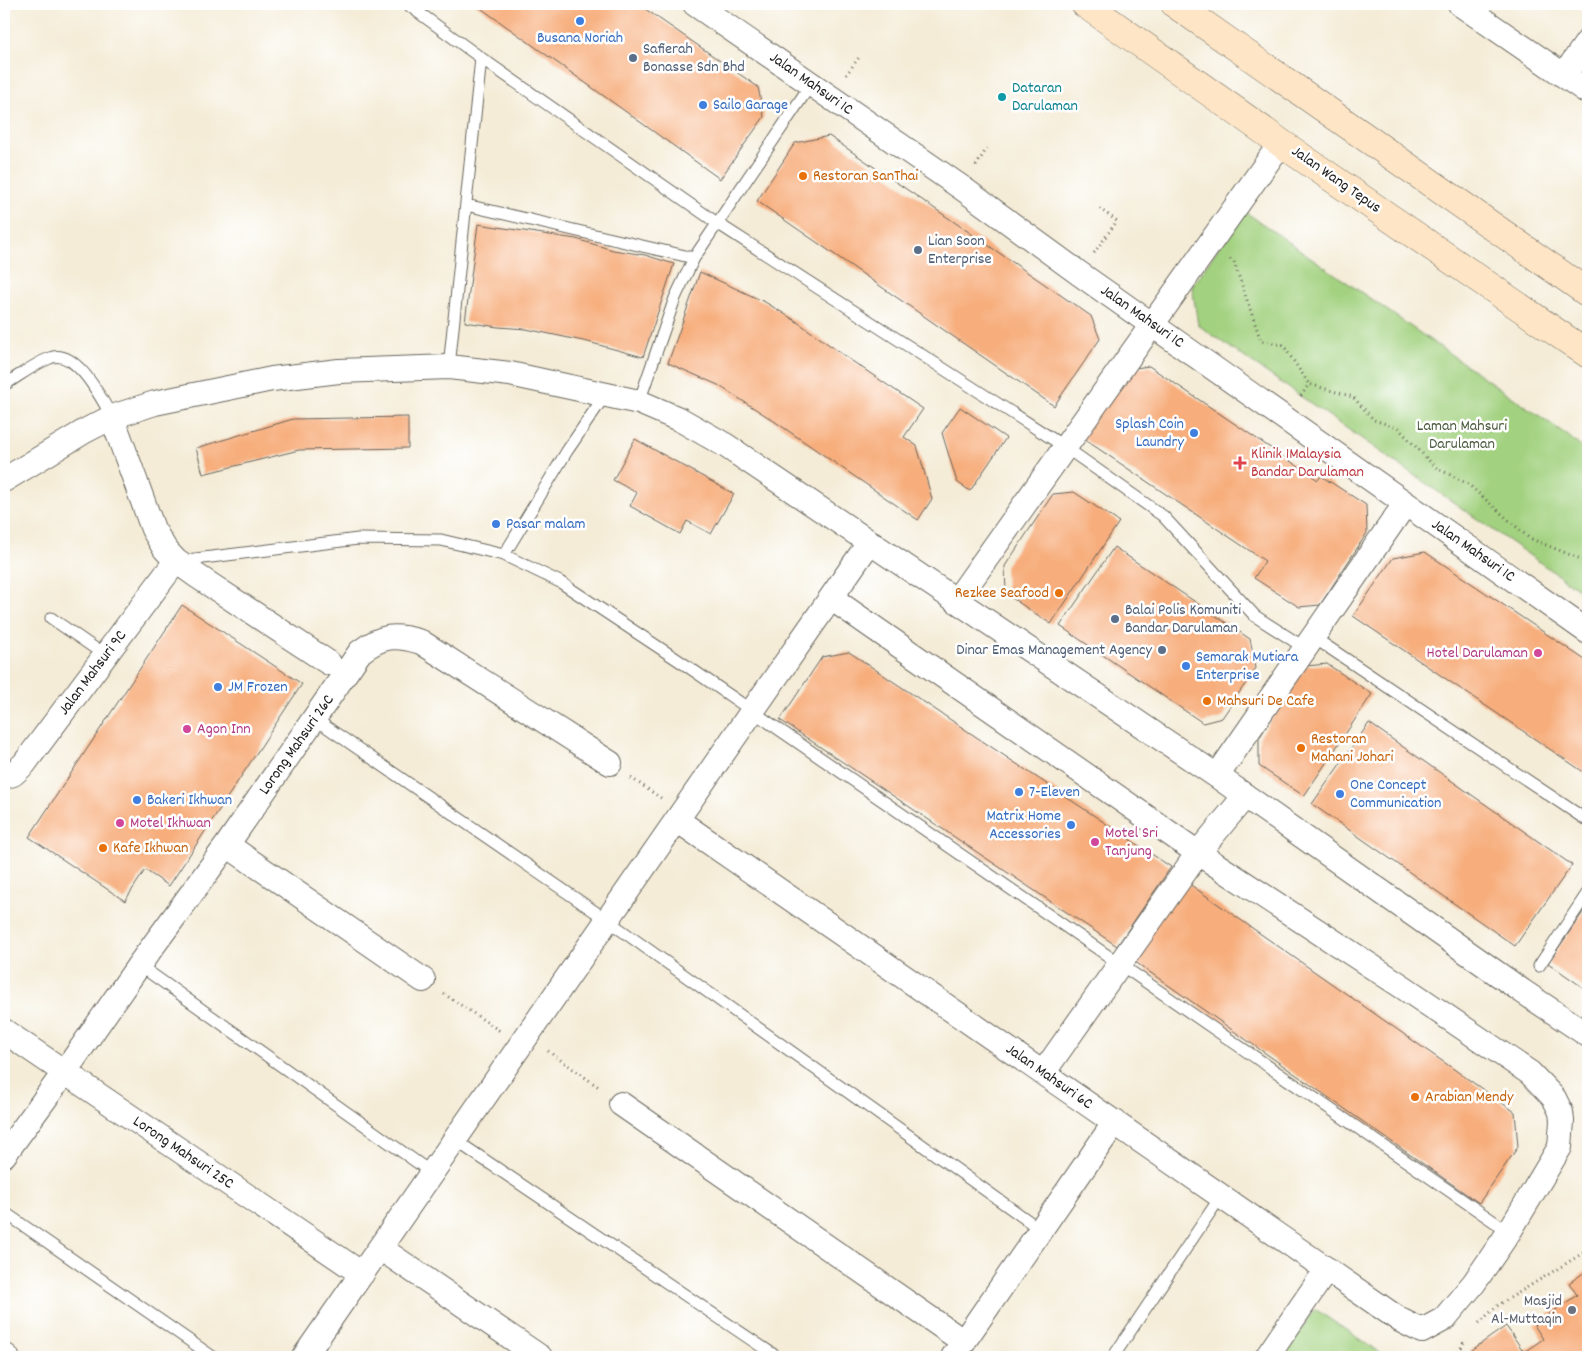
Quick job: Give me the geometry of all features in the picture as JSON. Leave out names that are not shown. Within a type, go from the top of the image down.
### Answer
[{"type":"main road","name":"Jalan Wang Tepus","points":[[1085,4],[1281,143],[1588,354]]},
{"type":"main road","points":[[1175,4],[1588,293]]},
{"type":"street","name":"Jalan Mahsuri 1C","points":[[695,4],[962,188],[1080,274],[1588,632]]},
{"type":"street","points":[[1460,4],[1588,92]]},
{"type":"street","points":[[1564,75],[1588,41]]},
{"type":"street","points":[[956,600],[1281,143]]},
{"type":"street","points":[[4,480],[85,431],[112,417],[154,403],[272,379],[339,370],[449,368],[510,374],[639,402],[681,420],[725,445],[1217,776],[1522,991],[1588,1035]]},
{"type":"street","points":[[112,417],[153,529],[165,549],[176,561],[329,663]]},
{"type":"street","points":[[1217,776],[1405,504]]},
{"type":"street","points":[[304,1357],[869,543]]},
{"type":"street","name":"Jalan Mahsuri 9C","points":[[4,777],[14,774],[24,764],[176,561]]},
{"type":"street","points":[[831,598],[1198,853],[1403,987],[1530,1074],[1554,1098],[1561,1112],[1560,1147],[1509,1232]]},
{"type":"street","name":"Lorong Mahsuri 26C","points":[[4,1155],[227,845],[360,652],[370,644],[386,637],[403,636],[421,642],[610,763]]},
{"type":"street","points":[[1043,1073],[1198,853],[1245,796]]},
{"type":"street","name":"Jalan Mahsuri 6C","points":[[679,816],[1043,1073],[1400,1320],[1422,1331],[1444,1318],[1474,1283],[1509,1232]]},
{"type":"street","points":[[227,845],[423,980]]},
{"type":"street","name":"Lorong Mahsuri 25C","points":[[4,1031],[362,1274]]},
{"type":"street","points":[[622,1104],[958,1349],[1115,1122]]},
{"type":"street","points":[[380,1248],[540,1357]]},
{"type":"street","points":[[1267,1357],[1327,1269]]},
{"type":"lane","points":[[407,4],[717,223],[1065,447],[1163,516],[1255,616],[1309,643],[1588,821]]},
{"type":"lane","points":[[449,368],[481,58]]},
{"type":"lane","points":[[639,402],[675,298],[694,258],[811,84]]},
{"type":"lane","points":[[466,205],[694,258]]},
{"type":"lane","points":[[4,385],[52,357],[64,358],[74,363],[84,372],[112,417]]},
{"type":"lane","points":[[504,555],[567,451],[606,395]]},
{"type":"lane","points":[[176,561],[358,539],[441,540],[504,555],[560,582],[1119,963],[1509,1232]]},
{"type":"lane","points":[[51,618],[106,656]]},
{"type":"lane","points":[[315,719],[608,920],[1041,1230]]},
{"type":"lane","points":[[1539,966],[1588,892]]},
{"type":"lane","points":[[139,965],[432,1173]]},
{"type":"lane","points":[[455,1140],[777,1357]]},
{"type":"lane","points":[[1113,1357],[1221,1196]]},
{"type":"lane","points":[[4,1212],[213,1357]]},
{"type":"path","points":[[1080,274],[1117,221],[1097,206]]},
{"type":"path","points":[[1208,245],[1234,262],[1261,341],[1283,345],[1309,384],[1353,397],[1374,420],[1398,428],[1435,467],[1468,484],[1529,538],[1583,560],[1588,571]]},
{"type":"path","points":[[610,763],[679,816]]},
{"type":"path","points":[[423,980],[524,1041],[622,1104]]},
{"type":"path","points":[[1478,1324],[1497,1306],[1588,1250]]},
{"type":"path","points":[[1457,1357],[1468,1335]]},
{"type":"green space","name":"Laman Mahsuri Darulaman","points":[[1244,211],[1567,435],[1588,453],[1588,596],[1198,325],[1192,286]]},
{"type":"green space","points":[[1315,1309],[1386,1357],[1283,1357]]},
{"type":"building","points":[[475,4],[638,4],[758,87],[764,117],[720,179]]},
{"type":"building","points":[[829,136],[1091,316],[1100,339],[1054,406],[757,201],[795,143]]},
{"type":"building","points":[[478,224],[576,239],[613,250],[645,255],[674,264],[643,357],[588,342],[526,329],[465,322]]},
{"type":"building","points":[[700,272],[765,302],[796,321],[923,409],[904,437],[917,446],[932,499],[918,520],[718,385],[668,363]]},
{"type":"building","points":[[1149,366],[1318,480],[1321,476],[1366,505],[1367,533],[1320,605],[1299,607],[1254,578],[1265,561],[1078,435],[1122,370]]},
{"type":"building","points":[[960,407],[1006,438],[970,491],[957,482],[942,433]]},
{"type":"building","points":[[408,417],[408,448],[299,450],[203,474],[196,448],[293,419]]},
{"type":"building","points":[[635,439],[734,494],[711,534],[687,521],[680,534],[630,506],[637,493],[613,480]]},
{"type":"building","points":[[1074,492],[1119,522],[1051,624],[1006,594],[1005,566],[1053,494]]},
{"type":"building","points":[[1114,547],[1250,639],[1256,668],[1222,718],[1203,723],[1060,626]]},
{"type":"building","points":[[1425,552],[1588,662],[1588,775],[1353,616],[1393,558]]},
{"type":"building","points":[[182,605],[302,684],[169,886],[145,870],[125,901],[29,837]]},
{"type":"building","points":[[849,652],[1171,867],[1117,946],[780,720],[822,657]]},
{"type":"building","points":[[1327,664],[1372,694],[1304,796],[1259,766],[1259,738],[1306,666]]},
{"type":"building","points":[[1369,723],[1572,865],[1515,946],[1312,804]]},
{"type":"building","points":[[1185,881],[1515,1112],[1518,1147],[1479,1203],[1131,959]]},
{"type":"building","points":[[1588,905],[1588,991],[1548,963]]},
{"type":"building","name":"Masjid Al-Muttaqin","points":[[1588,1270],[1588,1357],[1462,1357],[1506,1326],[1524,1352],[1543,1339],[1534,1325],[1577,1295],[1569,1283]]},
{"type":"place","name":"Busana Noriah","points":[[580,21]]},
{"type":"place","name":"Safierah Bonasse Sdn Bhd","points":[[633,58]]},
{"type":"place","name":"Dataran Darulaman","points":[[1002,97]]},
{"type":"place","name":"Sailo Garage","points":[[703,105]]},
{"type":"place","name":"Restoran SanThai","points":[[803,176]]},
{"type":"place","name":"Lian Soon Enterprise","points":[[918,250]]},
{"type":"place","name":"Splash Coin Laundry","points":[[1194,433]]},
{"type":"place","name":"Klinik 1Malaysia Bandar Darulaman","points":[[1240,463]]},
{"type":"place","name":"Pasar malam","points":[[496,524]]},
{"type":"place","name":"Rezkee Seafood","points":[[1059,593]]},
{"type":"place","name":"Balai Polis Komuniti Bandar Darulaman","points":[[1115,619]]},
{"type":"place","name":"Dinar Emas Management Agency","points":[[1162,650]]},
{"type":"place","name":"Hotel Darulaman","points":[[1538,653]]},
{"type":"place","name":"Semarak Mutiara Enterprise","points":[[1186,666]]},
{"type":"place","name":"JM Frozen","points":[[218,687]]},
{"type":"place","name":"Mahsuri De Cafe","points":[[1207,701]]},
{"type":"place","name":"Agon Inn","points":[[187,729]]},
{"type":"place","name":"Restoran Mahani Johari","points":[[1301,748]]},
{"type":"place","name":"7-Eleven","points":[[1019,792]]},
{"type":"place","name":"One Concept Communication","points":[[1340,794]]},
{"type":"place","name":"Bakeri Ikhwan","points":[[137,800]]},
{"type":"place","name":"Motel Ikhwan","points":[[120,823]]},
{"type":"place","name":"Matrix Home Accessories","points":[[1071,825]]},
{"type":"place","name":"Motel Sri Tanjung","points":[[1095,842]]},
{"type":"place","name":"Kafe Ikhwan","points":[[103,848]]},
{"type":"place","name":"Arabian Mendy","points":[[1415,1097]]},
{"type":"place","name":"Masjid Al-Muttaqin","points":[[1572,1310]]}]
